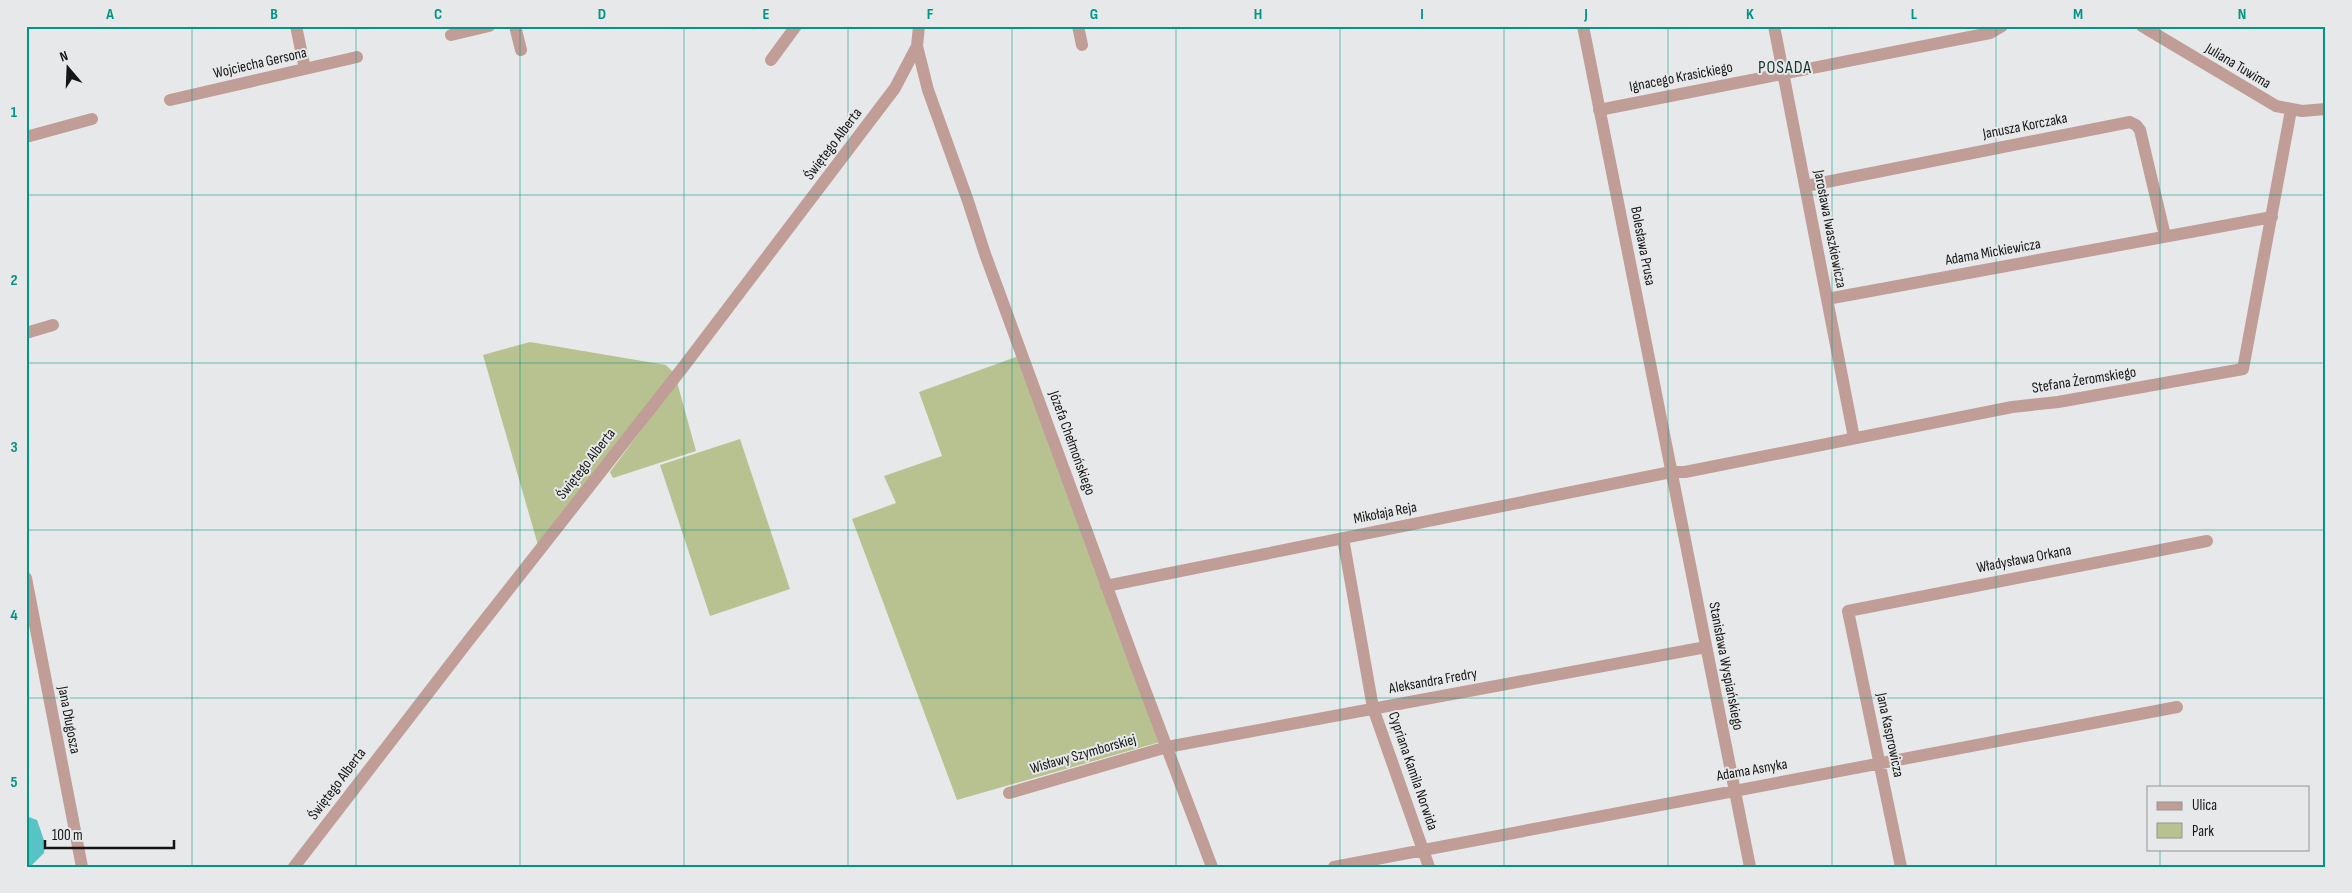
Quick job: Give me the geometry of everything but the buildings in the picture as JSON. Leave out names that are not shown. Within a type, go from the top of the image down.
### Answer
[{"type":"street","points":[[296,26],[305,69]]},
{"type":"street","points":[[451,35],[490,26]]},
{"type":"street","points":[[515,26],[521,50]]},
{"type":"street","points":[[771,60],[796,26]]},
{"type":"street","name":"Józefa Chełmońskiego","points":[[919,26],[917,46],[926,83],[985,254],[1106,586],[1212,867]]},
{"type":"street","points":[[1078,26],[1082,45]]},
{"type":"street","name":"Bolesława Prusa","points":[[1583,26],[1671,472]]},
{"type":"street","name":"Jarosława Iwaszkiewicza","points":[[1774,26],[1854,438]]},
{"type":"street","name":"Ignacego Krasickiego","points":[[1599,110],[1990,32],[2002,26]]},
{"type":"street","name":"Juliana Tuwima","points":[[2142,26],[2267,102],[2290,110],[2326,109]]},
{"type":"street","name":"Świętego Alberta","points":[[294,867],[684,366],[900,80],[917,46]]},
{"type":"street","name":"Wojciecha Gersona","points":[[170,100],[357,57]]},
{"type":"street","points":[[900,80],[911,76],[926,83]]},
{"type":"street","name":"Stefana Żeromskiego","points":[[1671,472],[1685,472],[2012,407],[2058,402],[2243,369],[2290,110]]},
{"type":"street","points":[[26,137],[92,119]]},
{"type":"street","name":"Janusza Korczaka","points":[[1806,186],[2130,122],[2136,124],[2140,130],[2166,236]]},
{"type":"street","name":"Adama Mickiewicza","points":[[1827,299],[2272,217]]},
{"type":"street","points":[[26,333],[54,325]]},
{"type":"street","name":"Mikołaja Reja","points":[[1106,586],[1671,472]]},
{"type":"street","name":"Stanisława Wyspiańskiego","points":[[1671,472],[1750,867]]},
{"type":"street","name":"Cypriana Kamila Norwida","points":[[1344,538],[1373,708],[1429,867]]},
{"type":"street","name":"Władysława Orkana","points":[[1848,611],[2207,541]]},
{"type":"street","name":"Jana Długosza","points":[[26,578],[82,867]]},
{"type":"street","name":"Jana Kasprowicza","points":[[1848,611],[1901,867]]},
{"type":"street","name":"Aleksandra Fredry","points":[[1167,747],[1706,647]]},
{"type":"street","name":"Adama Asnyka","points":[[1334,867],[1735,789],[2177,707]]},
{"type":"street","name":"Wisławy Szymborskiej","points":[[1009,793],[1167,747]]},
{"type":"green space","points":[[530,342],[666,365],[673,372],[538,545],[483,355]]},
{"type":"green space","points":[[1019,356],[1160,742],[957,800],[852,519],[896,503],[884,476],[942,456],[919,392]]},
{"type":"green space","points":[[677,382],[696,451],[613,478],[610,472]]},
{"type":"green space","points":[[740,439],[790,589],[710,616],[660,465]]},
{"type":"water","points":[[26,816],[37,820],[45,843],[44,853],[30,867],[26,867]]},
{"type":"district","name":"POSADA","points":[[1785,67]]}]
